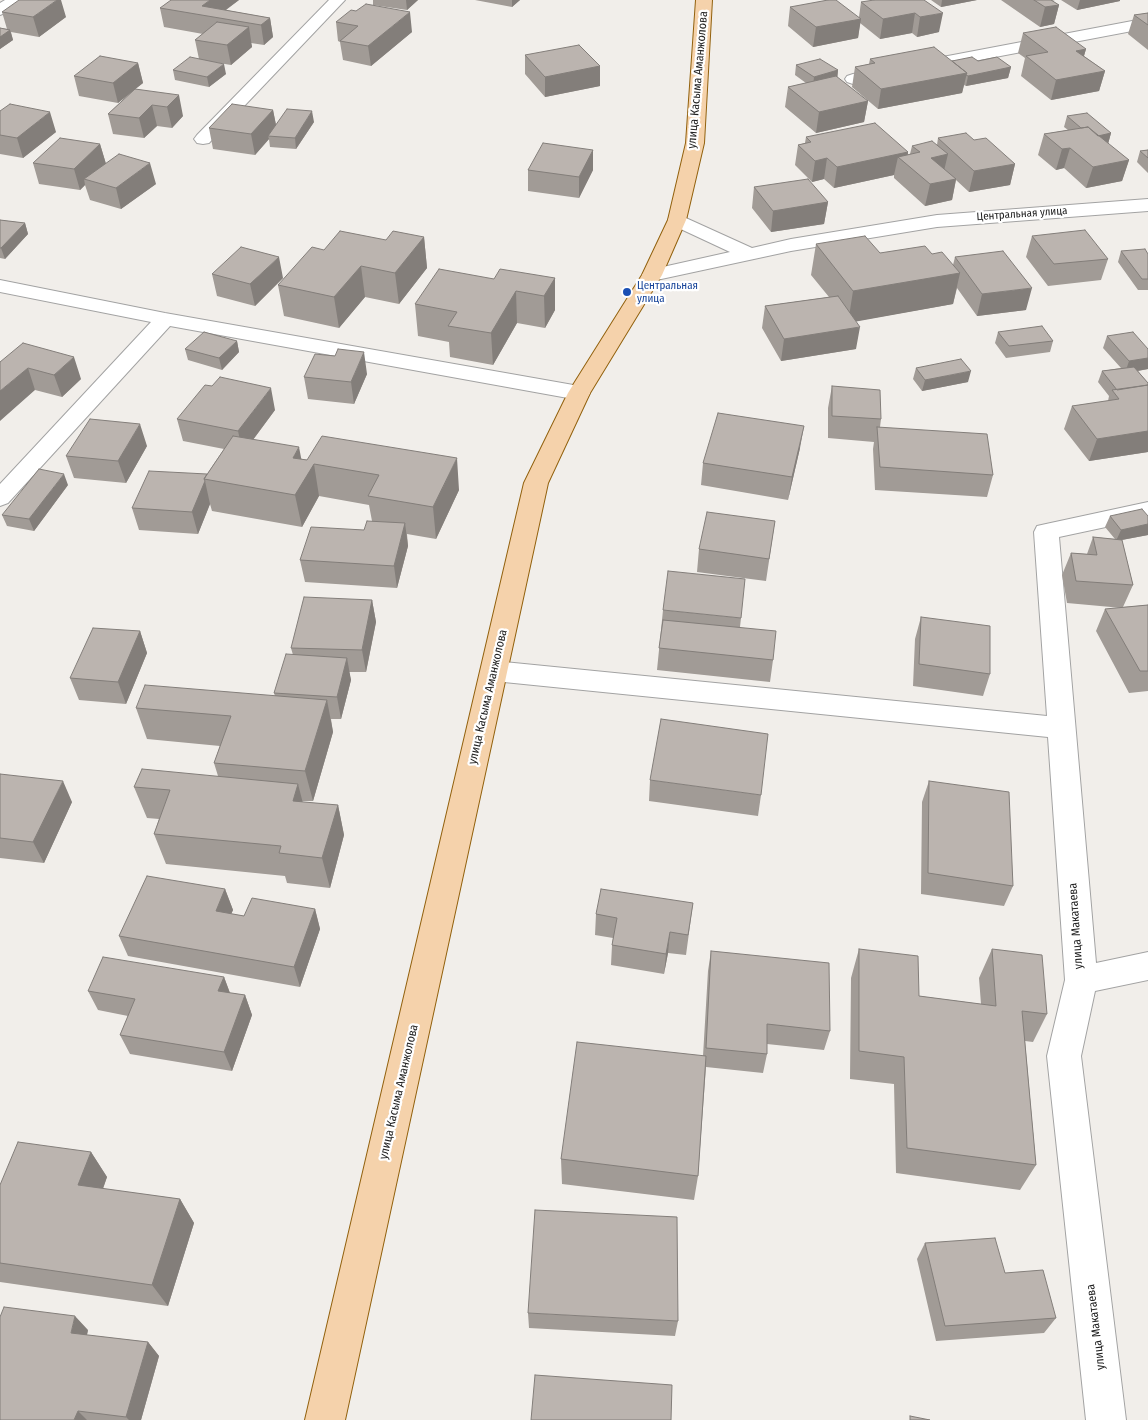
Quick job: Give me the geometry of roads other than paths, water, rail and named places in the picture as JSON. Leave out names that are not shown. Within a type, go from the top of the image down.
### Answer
[{"type":"main road","name":"улица Касыма Аманжолова","points":[[325,1420],[536,483],[579,393],[652,275],[677,220],[695,143],[704,0]]},
{"type":"street","points":[[0,10],[15,0]]},
{"type":"street","points":[[203,139],[337,0]]},
{"type":"street","points":[[853,79],[1148,23]]},
{"type":"street","name":"Центральная улица","points":[[652,275],[750,254],[937,221],[1148,205]]},
{"type":"street","points":[[677,220],[750,254]]},
{"type":"street","points":[[0,286],[164,319],[579,393]]},
{"type":"street","points":[[0,498],[164,319]]},
{"type":"street","name":"улица Макатаева","points":[[1106,1420],[1064,1056],[1081,980],[1046,532],[1148,510]]},
{"type":"street","points":[[494,671],[1061,728]]},
{"type":"street","points":[[1081,980],[1148,966]]},
{"type":"place","name":"Центральная улица","points":[[627,292]]}]
